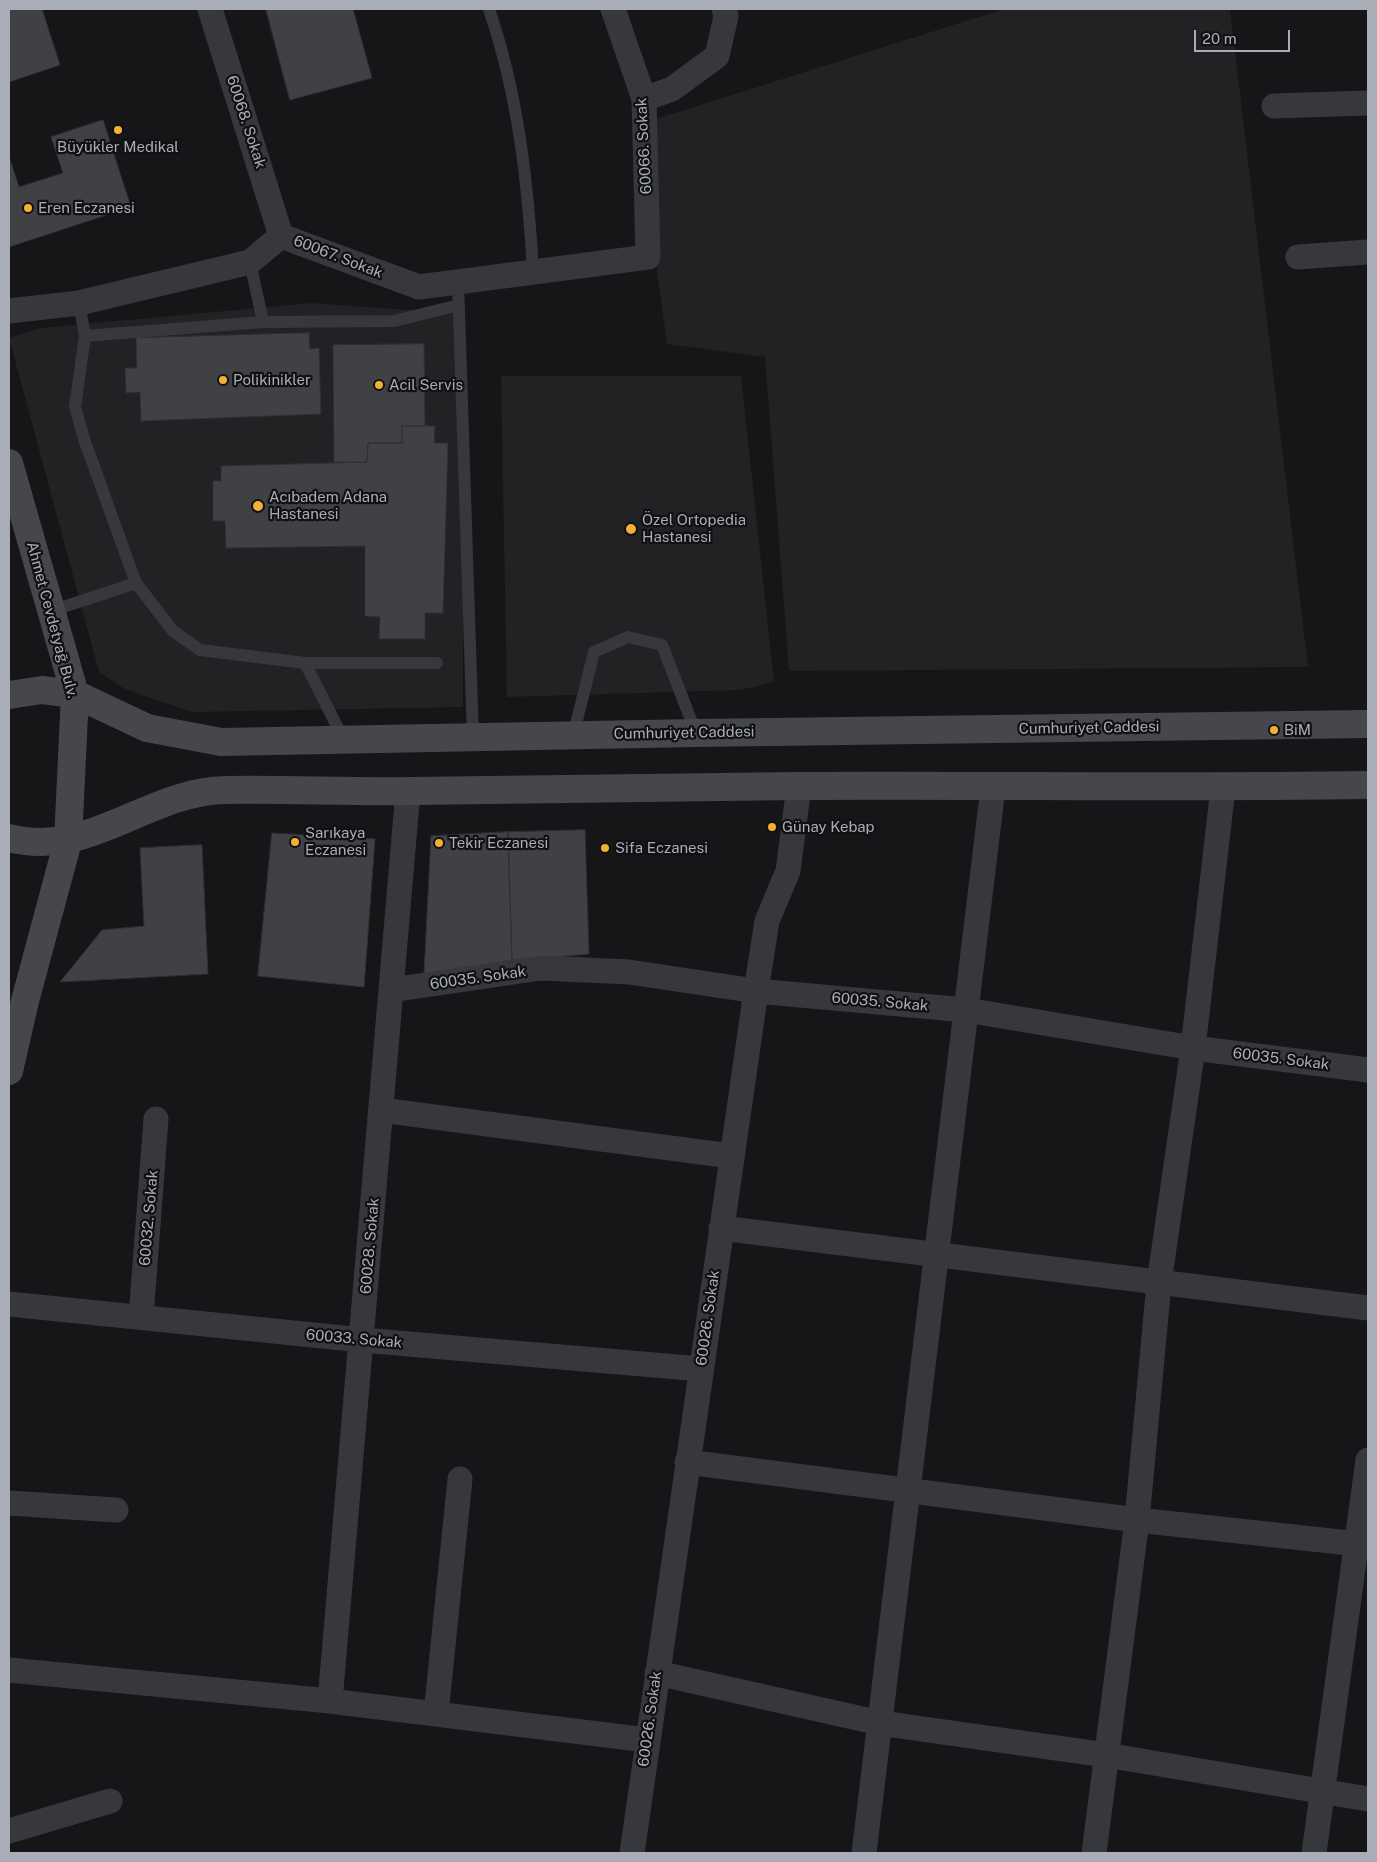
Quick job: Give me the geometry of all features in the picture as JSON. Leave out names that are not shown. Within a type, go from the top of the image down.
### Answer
[{"type":"main road","name":"Ahmet Cevdetyağ Bulv.","points":[[9,464],[74,694],[68,841],[25,1001],[9,1071]]},
{"type":"main road","name":"Cumhuriyet Caddesi","points":[[9,695],[42,690],[74,694],[147,728],[221,742],[696,733],[1368,724]]},
{"type":"main road","points":[[9,838],[26,842],[68,841],[103,830],[161,803],[221,790],[408,791],[799,786],[1223,788],[1368,785]]},
{"type":"street","name":"60068. Sokak","points":[[210,9],[281,236]]},
{"type":"street","name":"60066. Sokak","points":[[613,9],[644,99],[648,257]]},
{"type":"street","points":[[644,99],[672,89],[717,56],[732,11]]},
{"type":"street","points":[[1274,106],[1368,103]]},
{"type":"street","name":"60067. Sokak","points":[[9,311],[79,303],[250,262],[281,236],[419,287],[458,294],[533,272],[648,257]]},
{"type":"street","points":[[1298,256],[1368,252]]},
{"type":"street","name":"60026. Sokak","points":[[632,1853],[700,1369],[756,991],[767,921],[788,871],[799,786]]},
{"type":"street","points":[[864,1853],[993,788]]},
{"type":"street","points":[[1094,1853],[1137,1520],[1158,1282],[1194,1048],[1223,788]]},
{"type":"street","name":"60028. Sokak","points":[[330,1702],[408,791]]},
{"type":"street","name":"60035. Sokak","points":[[391,990],[541,968],[629,972],[756,991],[966,1010],[1194,1048],[1368,1070]]},
{"type":"street","points":[[381,1110],[731,1156]]},
{"type":"street","name":"60032. Sokak","points":[[141,1317],[156,1119]]},
{"type":"street","points":[[721,1228],[1368,1308]]},
{"type":"street","name":"60033. Sokak","points":[[9,1304],[362,1340],[700,1369]]},
{"type":"street","points":[[1314,1853],[1362,1545],[1368,1460]]},
{"type":"street","points":[[687,1462],[1137,1520],[1362,1545]]},
{"type":"street","points":[[436,1714],[460,1479]]},
{"type":"street","points":[[9,1503],[116,1510]]},
{"type":"street","points":[[9,1670],[330,1702],[647,1740]]},
{"type":"street","points":[[657,1673],[880,1723],[1106,1755],[1322,1792],[1368,1798]]},
{"type":"street","points":[[9,1831],[110,1801]]},
{"type":"lane","points":[[489,9],[503,50],[522,149],[530,215],[533,272]]},
{"type":"lane","points":[[250,262],[263,322]]},
{"type":"lane","points":[[85,336],[263,322],[394,321],[458,294],[473,737]]},
{"type":"lane","points":[[79,303],[85,336],[75,407],[84,439],[136,583],[174,631],[200,650],[305,663],[437,663]]},
{"type":"lane","points":[[52,611],[136,583]]},
{"type":"lane","points":[[574,736],[594,652],[628,637],[662,645],[696,733]]},
{"type":"lane","points":[[305,663],[344,740]]},
{"type":"shaded area","points":[[1004,9],[1230,9],[1308,667],[789,671],[765,357],[667,344],[637,125]]},
{"type":"shaded area","name":"Acıbadem Adana Hastanesi","points":[[312,303],[463,314],[463,707],[192,712],[125,689],[99,672],[9,338],[41,328]]},
{"type":"shaded area","name":"Özel Ortopedia Hastanesi","points":[[501,376],[741,376],[774,682],[739,690],[507,697]]},
{"type":"building","points":[[9,9],[42,9],[60,65],[9,82]]},
{"type":"building","points":[[266,9],[353,9],[372,78],[290,100]]},
{"type":"building","points":[[103,120],[131,207],[9,247],[9,156],[19,187],[63,173],[51,137]]},
{"type":"building","name":"Polikinikler","points":[[309,333],[310,349],[319,348],[321,414],[141,421],[140,392],[126,393],[125,368],[137,368],[136,338]]},
{"type":"building","name":"Acil Servis","points":[[424,344],[425,426],[402,426],[402,443],[368,443],[367,462],[334,462],[333,345]]},
{"type":"building","points":[[402,426],[435,426],[434,443],[448,443],[443,613],[425,613],[425,639],[379,639],[380,617],[365,616],[365,546],[226,548],[225,521],[213,521],[213,481],[221,481],[221,466],[367,462],[368,443],[402,443]]},
{"type":"building","points":[[585,830],[589,954],[512,961],[508,832]]},
{"type":"building","points":[[508,832],[512,961],[424,974],[431,836]]},
{"type":"building","points":[[272,833],[375,839],[364,987],[258,976]]},
{"type":"building","points":[[202,845],[208,974],[60,982],[102,930],[144,926],[140,848]]},
{"type":"place","name":"Büyükler Medikal","points":[[118,130]]},
{"type":"place","name":"Eren Eczanesi","points":[[28,208]]},
{"type":"place","name":"Polikinikler","points":[[223,380]]},
{"type":"place","name":"Acil Servis","points":[[379,385]]},
{"type":"place","name":"Acıbadem Adana Hastanesi","points":[[258,506]]},
{"type":"place","name":"Özel Ortopedia Hastanesi","points":[[631,529]]},
{"type":"place","name":"BiM","points":[[1274,730]]},
{"type":"place","name":"Günay Kebap","points":[[772,827]]},
{"type":"place","name":"Sarıkaya Eczanesi","points":[[295,842]]},
{"type":"place","name":"Tekir Eczanesi","points":[[439,843]]},
{"type":"place","name":"Sifa Eczanesi","points":[[605,848]]}]
